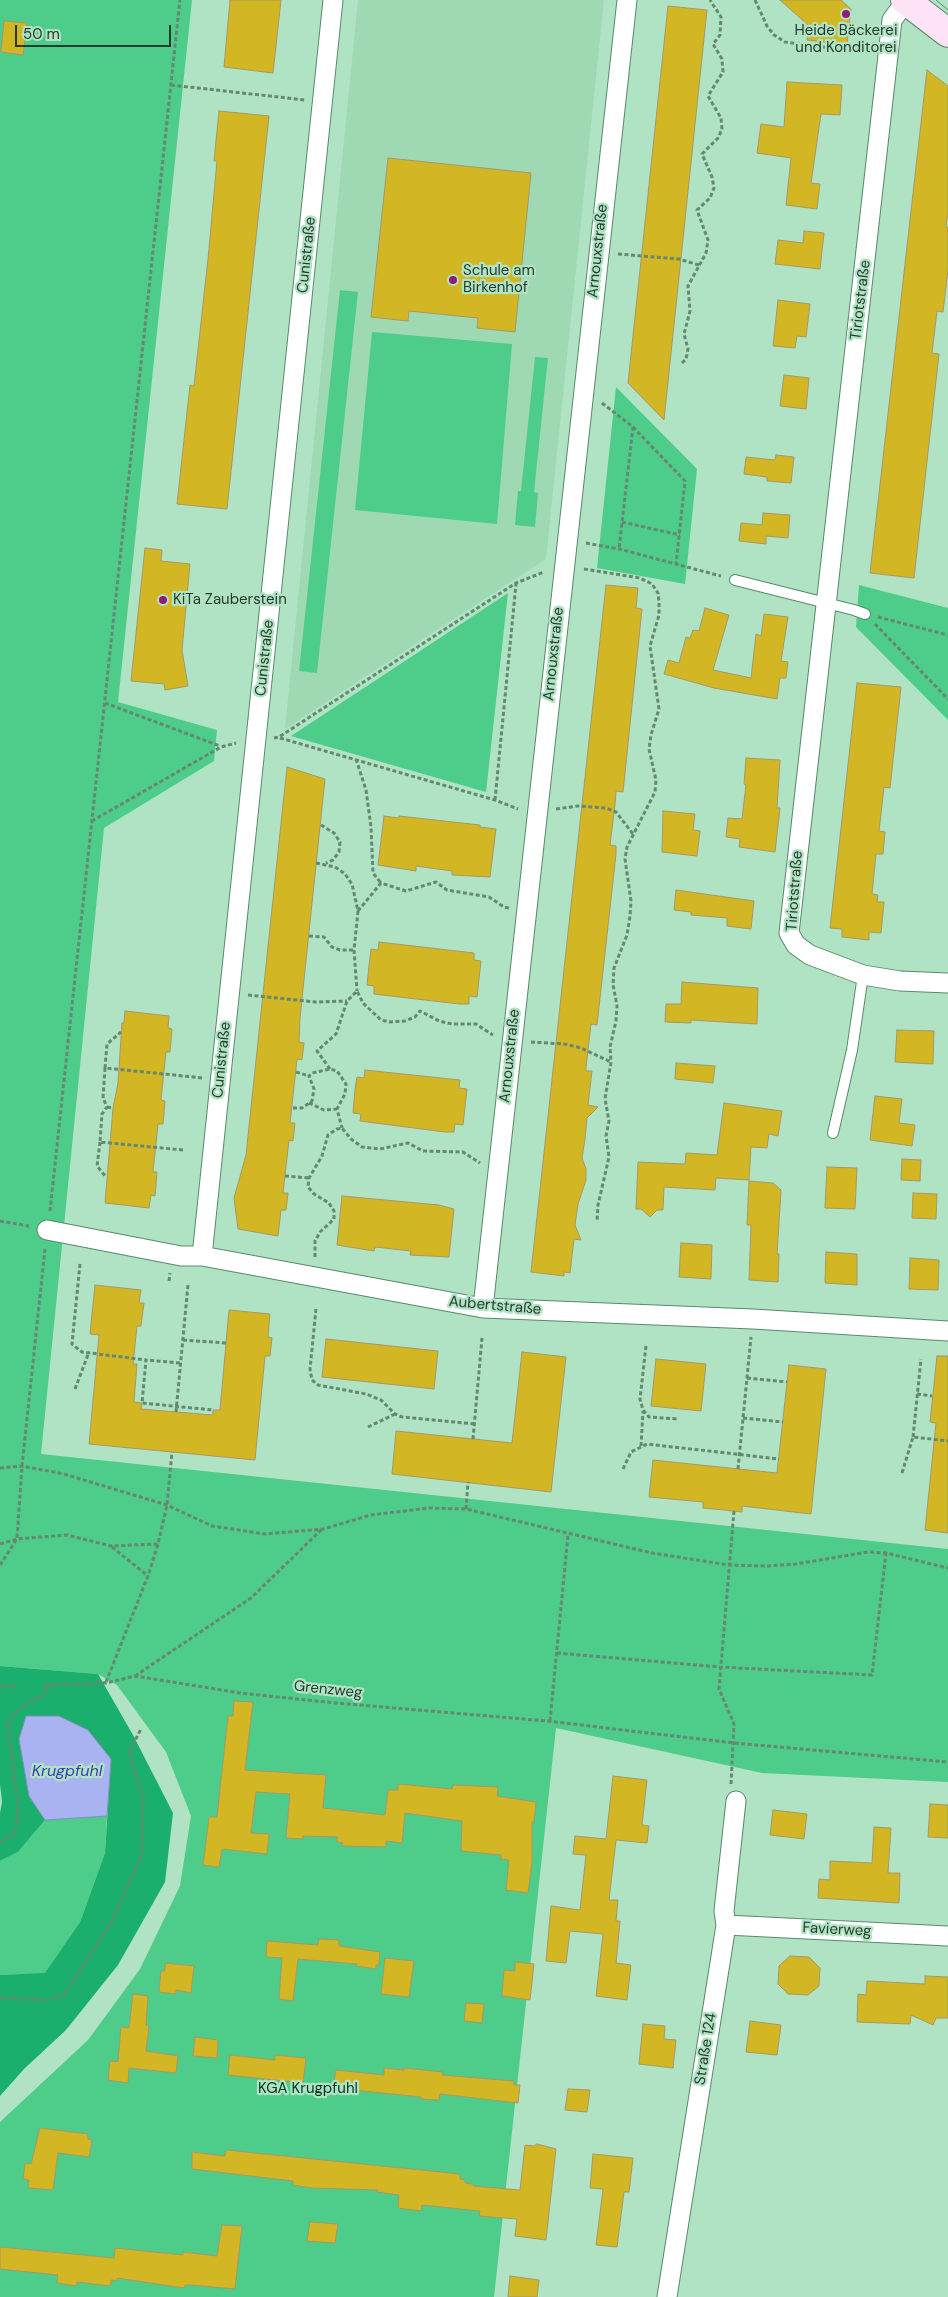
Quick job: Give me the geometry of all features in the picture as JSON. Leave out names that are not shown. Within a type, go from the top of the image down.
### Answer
[{"type":"main road","points":[[906,0],[948,33]]},
{"type":"street","name":"Cunistraße","points":[[202,1256],[333,0]]},
{"type":"street","name":"Arnouxstraße","points":[[483,1308],[566,540],[627,0]]},
{"type":"street","name":"Tiriotstraße","points":[[862,975],[810,955],[796,945],[789,933],[892,20],[906,0]]},
{"type":"street","points":[[862,975],[900,981],[948,984]]},
{"type":"street","name":"Aubertstraße","points":[[48,1230],[181,1256],[202,1256],[483,1308],[753,1319],[948,1331]]},
{"type":"street","name":"Straße 124","points":[[667,2297],[726,1924],[724,1911],[736,1801]]},
{"type":"street","name":"Favierweg","points":[[726,1924],[948,1936]]},
{"type":"lane","points":[[734,580],[865,614]]},
{"type":"lane","points":[[833,1133],[852,1050],[862,975]]},
{"type":"path","points":[[0,1565],[17,1539],[22,1466],[180,0]]},
{"type":"path","points":[[682,363],[686,359],[688,349],[684,334],[690,311],[688,286],[706,253],[708,240],[697,210],[710,198],[714,188],[712,177],[702,154],[718,138],[722,129],[721,118],[708,96],[723,72],[722,59],[714,44],[720,35],[721,17],[710,0]]},
{"type":"path","points":[[755,0],[767,26],[785,42],[889,56]]},
{"type":"path","points":[[171,85],[323,102]]},
{"type":"path","points":[[598,252],[679,259],[698,265]]},
{"type":"path","points":[[583,387],[632,427],[685,482],[676,564]]},
{"type":"path","points":[[619,549],[632,427]]},
{"type":"path","points":[[622,522],[680,535]]},
{"type":"path","points":[[566,540],[619,549],[734,580]]},
{"type":"path","points":[[495,800],[516,583]]},
{"type":"path","points":[[865,614],[948,635]]},
{"type":"path","points":[[865,614],[948,699]]},
{"type":"path","points":[[104,703],[221,747]]},
{"type":"path","points":[[92,821],[221,747],[256,738]]},
{"type":"path","points":[[280,738],[495,800],[536,814],[578,806],[606,808],[616,812],[633,834]]},
{"type":"path","points":[[356,759],[366,790],[372,828],[373,873],[381,883],[406,891],[436,882],[447,890],[489,897],[504,907],[526,909]]},
{"type":"path","points":[[321,825],[334,833],[340,842],[339,852],[333,860],[326,864]]},
{"type":"path","points":[[316,863],[326,864],[345,874],[352,884],[358,912],[354,950],[356,990],[363,1003],[381,1020],[390,1022],[405,1021],[420,1011],[439,1021],[452,1024],[476,1024],[490,1034],[512,1041],[565,1044],[581,1048],[611,1062]]},
{"type":"path","points":[[358,912],[381,883]]},
{"type":"path","points":[[309,936],[324,937],[332,948],[354,950]]},
{"type":"path","points":[[356,990],[348,1001],[336,1034],[317,1051],[330,1068],[337,1071],[346,1084],[345,1094],[337,1109],[342,1128],[351,1139],[362,1147],[380,1149],[408,1143],[423,1150],[463,1152],[476,1162],[498,1170]]},
{"type":"path","points":[[229,994],[316,1002],[348,1001]]},
{"type":"path","points":[[107,1107],[103,1098],[107,1044],[121,1032]]},
{"type":"path","points":[[105,1068],[220,1079]]},
{"type":"path","points":[[296,1072],[309,1076],[321,1069],[330,1068]]},
{"type":"path","points":[[293,1108],[302,1108],[309,1103],[314,1089],[309,1076]]},
{"type":"path","points":[[309,1103],[324,1110],[337,1109]]},
{"type":"path","points":[[107,1107],[113,1108]]},
{"type":"path","points":[[106,1177],[98,1166],[102,1114],[107,1107]]},
{"type":"path","points":[[319,1278],[315,1241],[320,1232],[334,1219],[334,1210],[329,1203],[314,1194],[308,1187],[309,1178],[322,1156],[328,1135],[342,1128]]},
{"type":"path","points":[[100,1142],[182,1150]]},
{"type":"path","points":[[285,1176],[309,1178]]},
{"type":"path","points":[[0,1221],[48,1230]]},
{"type":"path","points":[[80,1264],[72,1344],[77,1349],[146,1360],[180,1363]]},
{"type":"path","points":[[176,1412],[188,1285]]},
{"type":"path","points":[[316,1309],[310,1369],[312,1380],[318,1385],[366,1394],[382,1400],[394,1414],[402,1417],[475,1424]]},
{"type":"path","points":[[738,1469],[753,1319]]},
{"type":"path","points":[[473,1439],[482,1338]]},
{"type":"path","points":[[183,1340],[226,1344]]},
{"type":"path","points":[[641,1446],[643,1410],[640,1399],[646,1346]]},
{"type":"path","points":[[75,1389],[89,1352]]},
{"type":"path","points":[[902,1473],[913,1436],[921,1359]]},
{"type":"path","points":[[146,1360],[142,1403],[213,1410]]},
{"type":"path","points":[[747,1378],[787,1382]]},
{"type":"path","points":[[917,1394],[932,1396]]},
{"type":"path","points":[[643,1410],[649,1417],[678,1419]]},
{"type":"path","points":[[368,1427],[394,1414]]},
{"type":"path","points":[[743,1418],[783,1422]]},
{"type":"path","points":[[913,1436],[948,1441]]},
{"type":"path","points":[[623,1470],[631,1452],[647,1444],[779,1459]]},
{"type":"path","points":[[106,1683],[148,1576],[158,1544],[167,1505],[172,1452]]},
{"type":"path","points":[[0,1468],[22,1466],[64,1474],[167,1505],[212,1526],[265,1534],[323,1528],[371,1515],[430,1508],[466,1509],[568,1534],[689,1560],[729,1565],[786,1565],[868,1552],[886,1553],[948,1568]]},
{"type":"path","points":[[466,1509],[468,1482]]},
{"type":"path","points":[[734,1511],[719,1689],[734,1724],[731,1784],[736,1801]]},
{"type":"path","points":[[135,1676],[251,1598],[323,1528]]},
{"type":"path","points":[[550,1721],[568,1534]]},
{"type":"path","points":[[0,1544],[17,1539],[67,1536],[112,1546],[158,1544]]},
{"type":"path","points":[[112,1546],[148,1576]]},
{"type":"path","points":[[557,1653],[720,1667],[872,1675],[886,1553]]},
{"type":"path","name":"Grenzweg","points":[[44,1685],[106,1683],[135,1676],[269,1696],[550,1721],[734,1743],[948,1762]]},
{"type":"path","points":[[0,1842],[14,1834],[19,1815],[8,1727],[10,1719],[25,1704],[42,1696],[49,1685]]},
{"type":"path","points":[[0,1686],[16,1686]]},
{"type":"path","points":[[0,1998],[48,2000],[65,1994],[112,1921],[142,1854],[143,1800],[129,1752],[141,1729]]},
{"type":"shaded area","name":"Schule am Birkenhof","points":[[358,0],[604,0],[546,559],[285,729]]},
{"type":"green space","name":"KGA Krugpfuhl","points":[[0,0],[192,0],[118,702],[217,730],[214,761],[104,828],[41,1454],[948,1549],[948,1782],[762,1773],[556,1728],[494,2297],[0,2297],[0,2122],[88,2040],[140,1969],[180,1886],[191,1816],[166,1752],[117,1685],[98,1674],[0,1666]]},
{"type":"green space","points":[[340,290],[358,292],[317,673],[299,671]]},
{"type":"green space","points":[[372,332],[512,344],[497,524],[355,510]]},
{"type":"green space","points":[[535,357],[548,358],[534,492],[538,493],[535,527],[515,525],[518,491],[521,491]]},
{"type":"green space","points":[[616,387],[697,469],[685,584],[597,568]]},
{"type":"green space","points":[[859,585],[948,608],[948,720],[856,627]]},
{"type":"green space","points":[[508,593],[486,792],[291,736]]},
{"type":"green space","points":[[0,1666],[98,1674],[133,1735],[173,1813],[165,1882],[118,1965],[66,2030],[24,2069],[0,2096],[0,1975],[45,1973],[80,1922],[105,1853],[111,1759],[19,1739],[29,1796],[45,1820],[18,1852],[0,1861],[0,1813],[2,1802],[0,1784]]},
{"type":"green space","points":[[107,1816],[105,1853],[80,1922],[45,1974],[0,1975],[0,1861],[18,1852],[45,1820]]},
{"type":"water","name":"Krugpfuhl","points":[[26,1716],[59,1716],[88,1730],[111,1759],[107,1816],[45,1820],[29,1796],[19,1739]]},
{"type":"building","points":[[230,0],[281,0],[273,73],[224,67]]},
{"type":"building","points":[[780,0],[841,0],[851,9],[847,45],[807,40],[809,26]]},
{"type":"building","points":[[668,6],[707,10],[664,420],[628,383]]},
{"type":"building","points":[[4,21],[27,23],[23,55],[1,52]]},
{"type":"building","points":[[927,70],[948,86],[948,211],[946,227],[948,227],[948,270],[943,312],[937,311],[932,353],[939,354],[914,578],[870,573]]},
{"type":"building","points":[[787,82],[842,85],[840,115],[821,114],[811,183],[820,184],[817,209],[786,205],[791,158],[757,153],[761,124],[784,127]]},
{"type":"building","points":[[219,111],[269,116],[227,509],[177,504],[190,385],[194,386],[208,259],[217,161],[214,161]]},
{"type":"building","points":[[388,158],[531,173],[515,332],[477,328],[478,318],[409,311],[408,321],[371,317]]},
{"type":"building","points":[[804,231],[824,233],[820,269],[775,264],[778,240],[803,243]]},
{"type":"building","points":[[778,300],[810,304],[806,337],[797,336],[795,348],[773,346]]},
{"type":"building","points":[[784,375],[809,378],[806,409],[780,406]]},
{"type":"building","points":[[776,455],[794,457],[791,483],[767,481],[767,477],[744,474],[746,457],[775,460]]},
{"type":"building","points":[[763,513],[790,515],[788,538],[766,536],[766,544],[739,541],[741,523],[762,525]]},
{"type":"building","name":"KiTa Zauberstein","points":[[145,548],[162,550],[161,561],[190,564],[182,650],[188,686],[165,690],[164,684],[131,681]]},
{"type":"building","points":[[606,585],[638,588],[636,608],[642,609],[623,792],[616,791],[610,845],[616,846],[616,854],[597,1025],[591,1024],[586,1067],[586,1071],[592,1071],[588,1105],[598,1107],[587,1118],[582,1158],[586,1169],[586,1180],[578,1204],[575,1225],[581,1240],[574,1239],[570,1273],[564,1272],[564,1276],[531,1272]]},
{"type":"building","points":[[705,608],[729,615],[713,670],[751,678],[756,634],[761,636],[764,614],[788,617],[781,661],[788,662],[786,678],[780,678],[777,699],[714,688],[664,674],[668,660],[679,663],[686,637],[690,638],[693,630],[699,631]]},
{"type":"building","points":[[857,683],[901,687],[890,788],[884,787],[879,831],[885,832],[883,854],[876,854],[872,894],[878,895],[877,902],[884,902],[881,933],[869,932],[869,940],[842,937],[842,929],[830,928]]},
{"type":"building","points":[[746,758],[780,760],[777,808],[780,808],[775,852],[739,847],[740,839],[726,837],[728,818],[742,819],[746,785],[744,784]]},
{"type":"building","points":[[287,767],[325,779],[300,1018],[299,1042],[304,1043],[302,1060],[297,1059],[290,1123],[295,1123],[293,1141],[289,1140],[283,1193],[288,1193],[286,1210],[281,1210],[278,1236],[238,1229],[234,1198],[246,1155]]},
{"type":"building","points":[[663,811],[695,814],[693,830],[700,831],[697,856],[662,852]]},
{"type":"building","points":[[384,816],[480,825],[480,827],[496,829],[490,877],[452,875],[452,871],[416,866],[416,871],[378,865]]},
{"type":"building","points":[[676,890],[754,901],[751,929],[727,926],[727,918],[691,915],[691,912],[674,910]]},
{"type":"building","points":[[379,942],[474,953],[474,960],[481,961],[477,997],[469,996],[469,1004],[459,1004],[374,994],[374,986],[367,985],[371,949],[378,950]]},
{"type":"building","points":[[682,982],[758,988],[757,1024],[691,1020],[691,1023],[665,1022],[666,1004],[681,1004]]},
{"type":"building","points":[[125,1011],[169,1016],[168,1028],[172,1029],[170,1052],[166,1052],[161,1100],[165,1101],[163,1124],[158,1124],[153,1172],[157,1172],[155,1196],[151,1195],[149,1208],[105,1203],[113,1108],[118,1083],[122,1023],[124,1023]]},
{"type":"building","points":[[897,1030],[934,1031],[933,1064],[895,1062]]},
{"type":"building","points":[[676,1063],[715,1066],[713,1083],[675,1079]]},
{"type":"building","points":[[365,1070],[460,1080],[459,1088],[467,1089],[463,1125],[455,1124],[454,1132],[445,1132],[360,1121],[361,1114],[353,1113],[355,1089],[357,1077],[364,1078]]},
{"type":"building","points":[[875,1096],[902,1099],[899,1123],[915,1125],[912,1146],[870,1140]]},
{"type":"building","points":[[724,1103],[782,1111],[778,1136],[769,1134],[767,1148],[751,1147],[749,1180],[716,1178],[715,1190],[664,1187],[663,1210],[657,1210],[650,1217],[641,1209],[636,1209],[638,1162],[685,1164],[686,1153],[717,1155]]},
{"type":"building","points":[[902,1159],[921,1160],[920,1181],[901,1180]]},
{"type":"building","points":[[827,1167],[857,1168],[855,1209],[825,1208]]},
{"type":"building","points":[[749,1181],[773,1183],[781,1190],[777,1254],[779,1254],[778,1282],[749,1280],[751,1225],[747,1225]]},
{"type":"building","points":[[913,1193],[937,1194],[936,1219],[912,1218]]},
{"type":"building","points":[[342,1196],[439,1205],[454,1209],[449,1257],[410,1255],[411,1251],[375,1247],[374,1251],[337,1245]]},
{"type":"building","points":[[681,1243],[712,1245],[711,1279],[679,1277]]},
{"type":"building","points":[[826,1252],[857,1254],[857,1285],[825,1283]]},
{"type":"building","points":[[910,1258],[939,1260],[938,1290],[909,1289]]},
{"type":"building","points":[[95,1285],[141,1290],[139,1303],[144,1303],[141,1326],[137,1326],[133,1364],[137,1364],[134,1402],[142,1403],[141,1409],[213,1415],[213,1410],[220,1410],[229,1310],[270,1314],[268,1337],[272,1338],[270,1356],[265,1356],[255,1460],[89,1444],[99,1335],[90,1334]]},
{"type":"building","points":[[326,1339],[438,1351],[434,1389],[322,1377]]},
{"type":"building","points":[[522,1352],[566,1357],[551,1492],[392,1474],[396,1431],[512,1443]]},
{"type":"building","points":[[937,1356],[948,1356],[948,1533],[925,1530],[936,1423],[930,1422]]},
{"type":"building","points":[[656,1359],[706,1364],[701,1411],[651,1406]]},
{"type":"building","points":[[789,1365],[826,1369],[811,1514],[742,1506],[742,1512],[703,1508],[703,1502],[649,1497],[653,1460],[777,1473]]},
{"type":"building","points":[[234,1701],[253,1702],[245,1770],[326,1775],[323,1808],[385,1815],[388,1790],[398,1790],[398,1784],[452,1789],[453,1785],[498,1787],[497,1796],[536,1802],[534,1822],[532,1822],[532,1862],[528,1893],[506,1890],[509,1860],[501,1859],[501,1855],[461,1851],[462,1821],[405,1813],[402,1843],[386,1841],[386,1847],[342,1846],[343,1843],[337,1842],[338,1837],[303,1836],[303,1839],[286,1838],[290,1794],[256,1792],[251,1833],[269,1834],[267,1854],[222,1849],[219,1867],[203,1865],[209,1817],[217,1817],[228,1716],[233,1716]]},
{"type":"building","points":[[613,1776],[647,1780],[642,1825],[649,1826],[647,1843],[616,1840],[609,1900],[618,1900],[616,1921],[620,1921],[616,1963],[631,1965],[627,2000],[596,1996],[603,1934],[570,1931],[566,1963],[546,1961],[551,1906],[580,1910],[586,1855],[573,1854],[575,1836],[606,1839]]},
{"type":"building","points":[[930,1804],[948,1805],[948,1838],[928,1837]]},
{"type":"building","points":[[773,1810],[807,1814],[804,1839],[770,1835]]},
{"type":"building","points":[[874,1827],[891,1828],[888,1873],[900,1873],[899,1903],[818,1898],[819,1879],[830,1880],[830,1861],[872,1863]]},
{"type":"building","points":[[319,1939],[339,1940],[339,1946],[380,1952],[379,1965],[376,1965],[376,1969],[356,1966],[357,1964],[298,1959],[293,2001],[279,1999],[282,1958],[266,1957],[267,1941],[318,1945]]},
{"type":"building","points":[[790,1956],[809,1957],[820,1968],[819,1986],[808,1995],[788,1994],[778,1984],[779,1966]]},
{"type":"building","points":[[385,1958],[414,1961],[409,1997],[381,1994]]},
{"type":"building","points":[[515,1962],[534,1964],[530,2000],[502,1996],[504,1970],[515,1971]]},
{"type":"building","points":[[165,1963],[194,1966],[191,1993],[176,1990],[176,1994],[159,1992],[161,1971],[165,1971]]},
{"type":"building","points":[[925,1976],[948,1977],[948,2018],[936,2018],[933,2025],[911,2015],[910,2024],[857,2022],[858,1994],[866,1995],[867,1981],[925,1984]]},
{"type":"building","points":[[133,1994],[148,1996],[146,2025],[149,2026],[146,2051],[178,2056],[176,2073],[129,2068],[128,2083],[108,2080],[110,2061],[118,2062],[121,2027],[129,2028]]},
{"type":"building","points":[[466,2003],[484,2004],[482,2023],[464,2021]]},
{"type":"building","points":[[750,2021],[781,2025],[777,2055],[746,2052]]},
{"type":"building","points":[[643,2024],[665,2026],[664,2039],[676,2040],[673,2068],[639,2064]]},
{"type":"building","points":[[195,2037],[218,2040],[217,2058],[193,2056]]},
{"type":"building","points":[[230,2055],[275,2060],[275,2055],[306,2058],[303,2083],[228,2075]]},
{"type":"building","points":[[384,2068],[404,2070],[404,2068],[443,2072],[442,2075],[514,2081],[514,2085],[520,2085],[518,2103],[440,2094],[439,2100],[421,2099],[421,2097],[333,2088],[336,2070],[384,2075]]},
{"type":"building","points":[[568,2089],[590,2090],[587,2112],[565,2110]]},
{"type":"building","points":[[40,2128],[88,2134],[88,2139],[92,2140],[89,2157],[58,2153],[53,2190],[28,2188],[29,2180],[23,2179],[25,2163],[31,2164]]},
{"type":"building","points":[[537,2144],[556,2149],[546,2240],[515,2236],[517,2219],[479,2216],[480,2211],[422,2205],[421,2211],[398,2208],[399,2195],[377,2192],[378,2190],[312,2188],[293,2185],[293,2181],[192,2169],[192,2152],[225,2156],[226,2150],[460,2174],[460,2179],[465,2180],[465,2183],[473,2184],[473,2186],[520,2190],[525,2145],[534,2146]]},
{"type":"building","points":[[593,2154],[633,2158],[629,2192],[624,2192],[617,2247],[596,2245],[603,2189],[590,2188]]},
{"type":"building","points":[[310,2222],[338,2224],[335,2243],[307,2241]]},
{"type":"building","points":[[222,2225],[242,2226],[235,2289],[191,2285],[185,2285],[184,2288],[117,2278],[117,2281],[111,2280],[110,2286],[77,2282],[76,2286],[57,2283],[58,2275],[0,2269],[0,2247],[114,2258],[115,2248],[183,2255],[183,2252],[217,2256]]},
{"type":"building","points":[[510,2276],[539,2280],[537,2297],[508,2297]]},
{"type":"tram line","points":[[936,0],[948,10]]},
{"type":"place","name":"Heide Bäckerei und Konditorei","points":[[846,14]]},
{"type":"place","name":"Schule am Birkenhof","points":[[453,280]]},
{"type":"place","name":"KiTa Zauberstein","points":[[163,600]]}]
